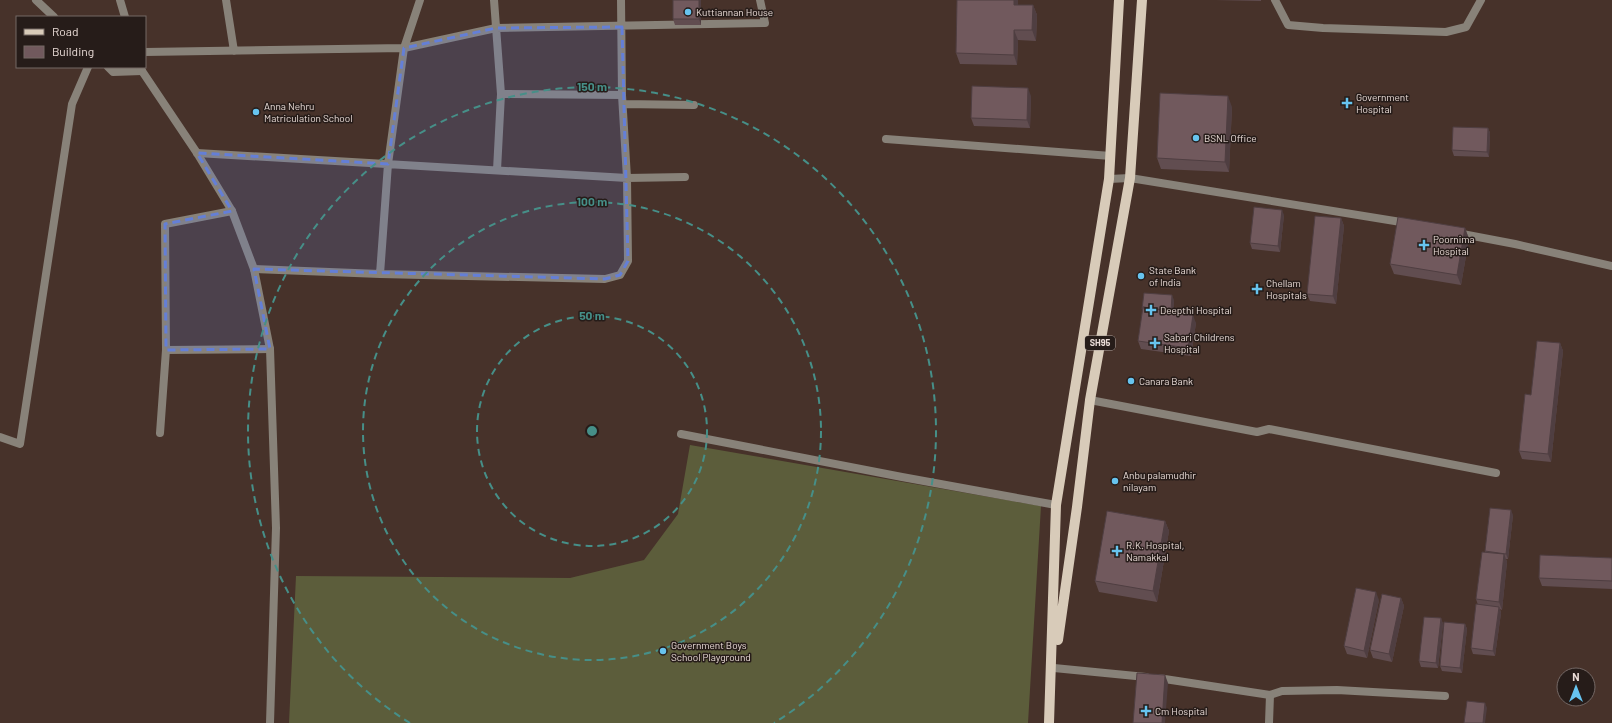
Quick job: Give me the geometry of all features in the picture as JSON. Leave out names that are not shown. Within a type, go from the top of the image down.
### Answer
[{"type":"main road","name":"SH95","points":[[1049,723],[1056,505],[1109,178],[1119,0]]},
{"type":"main road","name":"SH95","points":[[1051,685],[1078,507],[1090,400],[1130,178],[1142,0]]},
{"type":"street","points":[[36,0],[53,16]]},
{"type":"street","points":[[120,0],[125,16]]},
{"type":"street","points":[[226,0],[234,51]]},
{"type":"street","points":[[380,274],[388,164],[404,48],[420,0]]},
{"type":"street","points":[[494,0],[502,94],[498,170]]},
{"type":"street","points":[[254,268],[380,274],[605,279],[620,275],[628,261],[627,178],[622,95],[621,0]]},
{"type":"street","points":[[146,52],[404,48],[496,28],[622,27],[765,23],[760,0]]},
{"type":"street","points":[[1275,0],[1288,25],[1323,28],[1446,32],[1466,27],[1480,0]]},
{"type":"street","points":[[0,437],[20,444],[72,104],[88,68]]},
{"type":"street","points":[[109,68],[113,72],[141,69],[197,153],[232,212],[254,268],[270,349],[276,528],[270,723]]},
{"type":"street","points":[[502,94],[622,95]]},
{"type":"street","points":[[623,104],[694,105]]},
{"type":"street","points":[[886,139],[1111,156]]},
{"type":"street","points":[[197,153],[627,178],[685,177]]},
{"type":"street","points":[[1109,178],[1130,178],[1363,214],[1416,225]]},
{"type":"street","points":[[160,433],[166,350],[165,224],[232,212]]},
{"type":"street","points":[[1446,230],[1612,266]]},
{"type":"street","points":[[166,350],[270,349]]},
{"type":"street","points":[[1090,400],[1257,432],[1269,429],[1496,473]]},
{"type":"street","points":[[681,434],[1056,505]]},
{"type":"street","points":[[1054,668],[1144,676],[1270,695],[1282,691],[1337,690],[1445,696]]},
{"type":"street","points":[[1269,723],[1270,695]]},
{"type":"highlighted area","points":[[622,27],[628,261],[620,275],[605,279],[254,269],[270,349],[166,350],[165,224],[232,211],[197,153],[388,164],[404,48],[496,28]]},
{"type":"green space","name":"Government Boys School Playground","points":[[690,445],[1041,506],[1028,723],[289,723],[296,576],[570,578],[644,560],[678,514]]},
{"type":"building","name":"Kuttiannan House","points":[[673,0],[699,0],[699,19],[673,19]]},
{"type":"building","points":[[957,0],[1014,0],[1014,5],[1033,5],[1032,30],[1014,30],[1014,55],[956,53]]},
{"type":"building","points":[[972,86],[1028,88],[1027,120],[971,118]]},
{"type":"building","name":"BSNL Office","points":[[1160,93],[1228,96],[1225,162],[1157,158]]},
{"type":"building","points":[[1453,127],[1488,128],[1487,152],[1452,150]]},
{"type":"building","points":[[1254,207],[1282,210],[1278,246],[1250,243]]},
{"type":"building","points":[[1315,216],[1341,218],[1333,296],[1307,294]]},
{"type":"building","points":[[1398,217],[1465,228],[1457,275],[1390,264]]},
{"type":"building","points":[[1144,293],[1172,295],[1171,311],[1143,307],[1142,309]]},
{"type":"building","points":[[1143,307],[1193,315],[1188,348],[1138,341]]},
{"type":"building","points":[[1537,341],[1560,343],[1548,454],[1519,451],[1525,394],[1531,395]]},
{"type":"building","points":[[1490,508],[1511,510],[1506,554],[1485,551]]},
{"type":"building","points":[[1107,511],[1165,521],[1153,591],[1095,581]]},
{"type":"building","points":[[1482,552],[1504,554],[1499,602],[1476,599]]},
{"type":"building","points":[[1540,555],[1612,558],[1612,581],[1539,578]]},
{"type":"building","points":[[1356,588],[1376,592],[1364,651],[1344,646]]},
{"type":"building","points":[[1382,594],[1401,598],[1389,654],[1370,650]]},
{"type":"building","points":[[1476,604],[1499,607],[1493,651],[1471,648]]},
{"type":"building","points":[[1424,617],[1441,618],[1436,663],[1419,661]]},
{"type":"building","points":[[1444,622],[1465,624],[1460,668],[1440,666]]},
{"type":"building","points":[[1137,673],[1165,675],[1162,723],[1133,723]]},
{"type":"building","points":[[1467,701],[1485,703],[1483,723],[1464,723]]},
{"type":"place","name":"Kuttiannan House","points":[[688,12]]},
{"type":"place","name":"Government Hospital","points":[[1347,103]]},
{"type":"place","name":"Anna Nehru Matriculation School","points":[[256,112]]},
{"type":"place","name":"BSNL Office","points":[[1196,138]]},
{"type":"place","name":"Poornima Hospital","points":[[1424,245]]},
{"type":"place","name":"State Bank of India","points":[[1141,276]]},
{"type":"place","name":"Chellam Hospitals","points":[[1257,289]]},
{"type":"place","name":"Deepthi Hospital","points":[[1151,310]]},
{"type":"place","name":"Sabari Childrens Hospital","points":[[1155,343]]},
{"type":"place","name":"Canara Bank","points":[[1131,381]]},
{"type":"place","name":"Anbu palamudhir nilayam","points":[[1115,481]]},
{"type":"place","name":"R.K. Hospital, Namakkal","points":[[1117,551]]},
{"type":"place","name":"Government Boys School Playground","points":[[663,651]]},
{"type":"place","name":"Cm Hospital","points":[[1146,711]]}]
